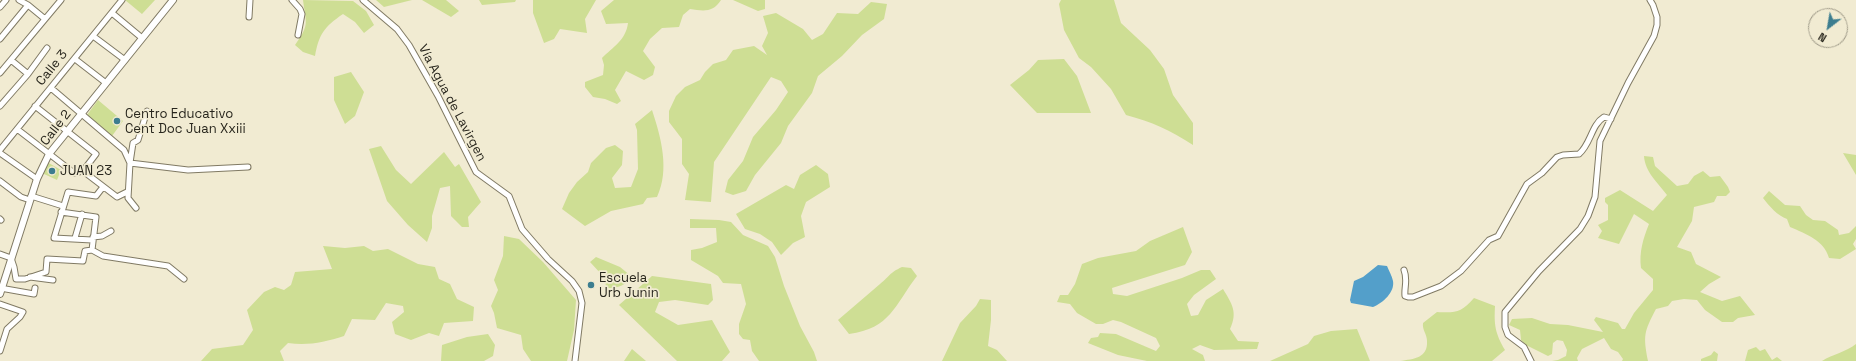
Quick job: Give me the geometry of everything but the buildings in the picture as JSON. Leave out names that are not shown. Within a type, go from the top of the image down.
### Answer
[{"type":"street","points":[[0,7],[6,0]]},
{"type":"street","points":[[18,0],[28,5],[44,19]]},
{"type":"street","points":[[0,73],[61,0]]},
{"type":"street","name":"Calle 3","points":[[0,151],[122,0]]},
{"type":"street","name":"Calle 2","points":[[1,290],[37,179],[49,154],[173,0]]},
{"type":"street","points":[[249,17],[250,0]]},
{"type":"street","points":[[292,0],[300,9],[302,14],[298,35]]},
{"type":"street","name":"Vía Agua de Lavirgen","points":[[363,0],[397,29],[409,45],[438,96],[476,172],[509,196],[522,229],[540,250],[572,281],[579,291],[582,303],[575,361]]},
{"type":"street","points":[[1531,361],[1529,354],[1524,347],[1508,335],[1505,327],[1505,312],[1539,271],[1580,229],[1588,216],[1595,197],[1600,141],[1654,36],[1657,25],[1657,17],[1650,0]]},
{"type":"street","points":[[0,39],[28,5]]},
{"type":"street","points":[[112,13],[142,38]]},
{"type":"street","points":[[93,36],[125,60]]},
{"type":"street","points":[[0,106],[28,74],[47,48]]},
{"type":"street","points":[[75,59],[106,83]]},
{"type":"street","points":[[11,60],[28,74]]},
{"type":"street","points":[[51,88],[124,150],[130,164]]},
{"type":"street","points":[[17,129],[74,173],[83,171],[96,154],[35,106]]},
{"type":"street","points":[[136,208],[128,198],[127,192],[130,164],[133,143],[138,140],[147,111]]},
{"type":"street","points":[[1404,270],[1407,283],[1405,296],[1408,297],[1431,290],[1456,276],[1489,240],[1498,236],[1527,184],[1542,173],[1557,157],[1579,154],[1582,152],[1600,119],[1608,117],[1611,119]]},
{"type":"street","points":[[0,151],[37,179]]},
{"type":"street","points":[[130,164],[188,170],[248,167]]},
{"type":"street","points":[[83,171],[117,197],[127,192]]},
{"type":"street","points":[[0,181],[21,197],[63,206]]},
{"type":"street","points":[[102,187],[96,196],[68,192],[54,238],[93,238],[102,236],[111,231]]},
{"type":"street","points":[[61,212],[96,217],[92,250]]},
{"type":"street","points":[[75,238],[82,214]]},
{"type":"street","points":[[29,277],[46,272],[48,260],[83,261],[85,251],[92,250],[103,256],[168,266],[184,279]]},
{"type":"street","points":[[0,254],[11,258],[16,278],[29,277],[53,280]]},
{"type":"street","points":[[1,290],[34,294],[35,288]]},
{"type":"street","points":[[0,304],[23,312],[7,328],[0,351]]},
{"type":"green space","points":[[125,0],[155,0],[142,14]]},
{"type":"green space","points":[[303,0],[353,1],[366,11],[374,25],[364,33],[355,22],[343,14],[331,23],[323,32],[318,42],[315,56],[303,52],[295,45],[306,24]]},
{"type":"green space","points":[[376,0],[412,0],[384,7]]},
{"type":"green space","points":[[422,0],[446,0],[459,11],[451,17]]},
{"type":"green space","points":[[479,0],[516,0],[515,2],[482,5]]},
{"type":"green space","points":[[533,0],[596,0],[585,19],[587,33],[560,29],[554,39],[544,43],[533,13]]},
{"type":"green space","points":[[614,0],[721,0],[711,9],[690,9],[683,15],[679,27],[662,28],[650,39],[643,51],[655,67],[653,75],[644,80],[626,71],[615,90],[621,101],[617,104],[605,99],[593,97],[585,87],[585,82],[603,75],[604,65],[602,58],[622,39],[627,29],[628,23],[606,24],[601,11]]},
{"type":"green space","points":[[733,0],[765,0],[765,9],[758,11]]},
{"type":"green space","points":[[1061,0],[1114,0],[1121,23],[1150,50],[1164,69],[1173,95],[1193,123],[1193,145],[1161,127],[1126,115],[1111,89],[1091,67],[1079,58],[1064,30],[1059,4]]},
{"type":"green space","points":[[871,2],[887,4],[884,19],[862,35],[842,56],[818,76],[812,93],[788,126],[781,143],[755,175],[746,191],[733,195],[725,192],[728,180],[743,161],[753,137],[776,110],[788,92],[781,81],[771,77],[714,162],[711,202],[685,200],[689,174],[682,164],[682,139],[669,122],[669,111],[676,96],[685,87],[700,80],[713,64],[726,60],[733,50],[754,46],[767,55],[762,46],[768,33],[763,16],[776,13],[803,29],[812,40],[823,34],[837,13],[858,14]]},
{"type":"green space","points":[[1064,59],[1077,76],[1091,113],[1037,113],[1010,85],[1029,70],[1038,60]]},
{"type":"green space","points":[[351,72],[364,92],[355,116],[345,124],[334,100],[334,77]]},
{"type":"green space","points":[[98,100],[123,121],[112,136],[87,115]]},
{"type":"green space","points":[[652,110],[661,142],[664,165],[661,187],[657,197],[647,198],[643,204],[611,211],[585,226],[562,209],[569,193],[577,182],[588,172],[591,163],[606,148],[615,145],[623,151],[622,165],[612,178],[615,188],[631,187],[638,169],[637,130],[635,124]]},
{"type":"green space","points":[[381,146],[396,170],[411,184],[444,152],[455,167],[459,164],[481,202],[468,217],[469,227],[462,227],[451,216],[450,186],[440,188],[432,216],[432,228],[427,242],[408,225],[387,201],[369,149]]},
{"type":"green space","points":[[1843,153],[1856,155],[1856,175]]},
{"type":"green space","points":[[1644,156],[1653,157],[1655,166],[1677,186],[1688,184],[1694,176],[1703,171],[1710,177],[1720,176],[1728,187],[1730,192],[1726,196],[1717,196],[1714,202],[1694,207],[1692,221],[1677,247],[1691,252],[1696,264],[1721,277],[1709,284],[1700,292],[1722,301],[1740,296],[1755,315],[1738,318],[1733,322],[1722,322],[1705,310],[1697,300],[1684,299],[1672,301],[1668,306],[1656,309],[1649,323],[1645,339],[1648,361],[1622,361],[1623,359],[1618,352],[1611,349],[1604,338],[1582,349],[1577,358],[1578,361],[1552,361],[1566,356],[1567,350],[1563,341],[1557,340],[1553,343],[1552,354],[1548,356],[1526,345],[1521,340],[1520,330],[1509,325],[1512,319],[1532,318],[1550,324],[1568,325],[1603,332],[1594,320],[1596,317],[1618,323],[1622,329],[1625,329],[1634,313],[1653,290],[1653,279],[1641,268],[1642,246],[1649,224],[1634,214],[1619,244],[1598,238],[1602,231],[1598,225],[1608,220],[1608,205],[1605,202],[1605,198],[1620,190],[1653,211],[1667,195],[1649,172]]},
{"type":"green space","name":"JUAN 23","points":[[47,162],[61,170],[57,180],[42,173]]},
{"type":"green space","points":[[816,165],[828,174],[830,187],[806,202],[801,216],[805,237],[793,243],[781,255],[772,242],[760,234],[745,229],[736,214],[786,185],[794,189],[800,175]]},
{"type":"green space","points":[[1769,191],[1785,205],[1800,206],[1806,215],[1813,220],[1825,221],[1838,230],[1839,235],[1849,233],[1856,226],[1856,239],[1853,244],[1856,249],[1840,259],[1829,258],[1827,252],[1819,242],[1814,238],[1790,227],[1787,219],[1777,213],[1768,204],[1763,198]]},
{"type":"green space","points":[[690,219],[731,222],[743,235],[768,246],[775,257],[784,286],[800,326],[814,352],[817,361],[759,361],[752,351],[750,340],[743,339],[739,334],[739,324],[746,304],[741,284],[723,283],[718,276],[691,260],[691,250],[702,248],[717,242],[716,228],[690,228]]},
{"type":"green space","points":[[1183,227],[1192,252],[1185,265],[1112,288],[1113,294],[1127,296],[1182,278],[1201,270],[1210,270],[1216,279],[1194,295],[1187,304],[1191,316],[1198,315],[1206,300],[1223,289],[1229,299],[1234,313],[1234,318],[1230,329],[1238,341],[1259,342],[1257,349],[1214,350],[1200,345],[1192,349],[1203,355],[1205,361],[1147,361],[1118,355],[1088,343],[1091,338],[1098,337],[1100,333],[1116,334],[1156,351],[1160,346],[1156,338],[1121,322],[1113,320],[1103,324],[1096,324],[1077,313],[1070,304],[1057,302],[1060,295],[1068,295],[1075,284],[1082,264],[1098,258],[1136,251],[1150,241]]},
{"type":"green space","points":[[504,236],[519,239],[543,262],[576,300],[574,330],[567,361],[531,361],[523,349],[521,335],[497,328],[491,306],[498,290],[494,280],[503,256]]},
{"type":"green space","points":[[323,246],[345,248],[364,246],[373,251],[388,249],[418,264],[435,267],[439,279],[450,284],[457,299],[474,307],[473,321],[444,323],[439,336],[429,333],[411,340],[395,334],[392,322],[404,312],[403,306],[386,303],[375,320],[352,319],[344,336],[316,343],[288,343],[280,351],[284,361],[201,361],[212,349],[243,345],[253,330],[247,310],[264,292],[275,287],[284,290],[291,285],[295,272],[332,269]]},
{"type":"green space","points":[[596,257],[620,267],[631,276],[621,286],[607,288],[602,275],[590,262]]},
{"type":"green space","points":[[902,267],[911,268],[917,276],[890,314],[874,327],[849,334],[838,320],[892,273]]},
{"type":"green space","points":[[652,276],[711,284],[713,300],[708,305],[675,300],[659,302],[655,312],[678,325],[712,320],[730,352],[722,361],[677,361],[619,305]]},
{"type":"green space","points":[[1474,298],[1495,306],[1496,329],[1505,350],[1492,361],[1400,361],[1419,357],[1425,351],[1427,341],[1423,323],[1437,312],[1457,311],[1465,307]]},
{"type":"green space","points":[[980,299],[991,300],[991,320],[988,346],[997,350],[1007,361],[942,361],[960,323],[976,306]]},
{"type":"green space","points":[[1357,329],[1370,361],[1270,361],[1308,344],[1314,336],[1331,331]]},
{"type":"green space","points":[[488,334],[495,345],[493,356],[484,361],[441,361],[442,345],[467,337]]},
{"type":"green space","points":[[1856,344],[1856,361],[1822,361],[1848,349]]},
{"type":"green space","points":[[1756,347],[1760,351],[1765,349],[1772,360],[1777,357],[1782,361],[1745,361],[1748,350]]},
{"type":"green space","points":[[632,349],[646,361],[624,361]]},
{"type":"green space","points":[[1714,351],[1718,354],[1717,361],[1701,361],[1701,359],[1711,355]]},
{"type":"water","points":[[1378,265],[1387,266],[1393,281],[1392,289],[1388,297],[1373,307],[1351,303],[1350,300],[1354,281],[1363,277]]},
{"type":"place","name":"Centro Educativo Cent Doc Juan Xxiii","points":[[117,121]]},
{"type":"place","name":"JUAN 23","points":[[52,171]]},
{"type":"place","name":"Escuela Urb Junin","points":[[591,285]]}]
